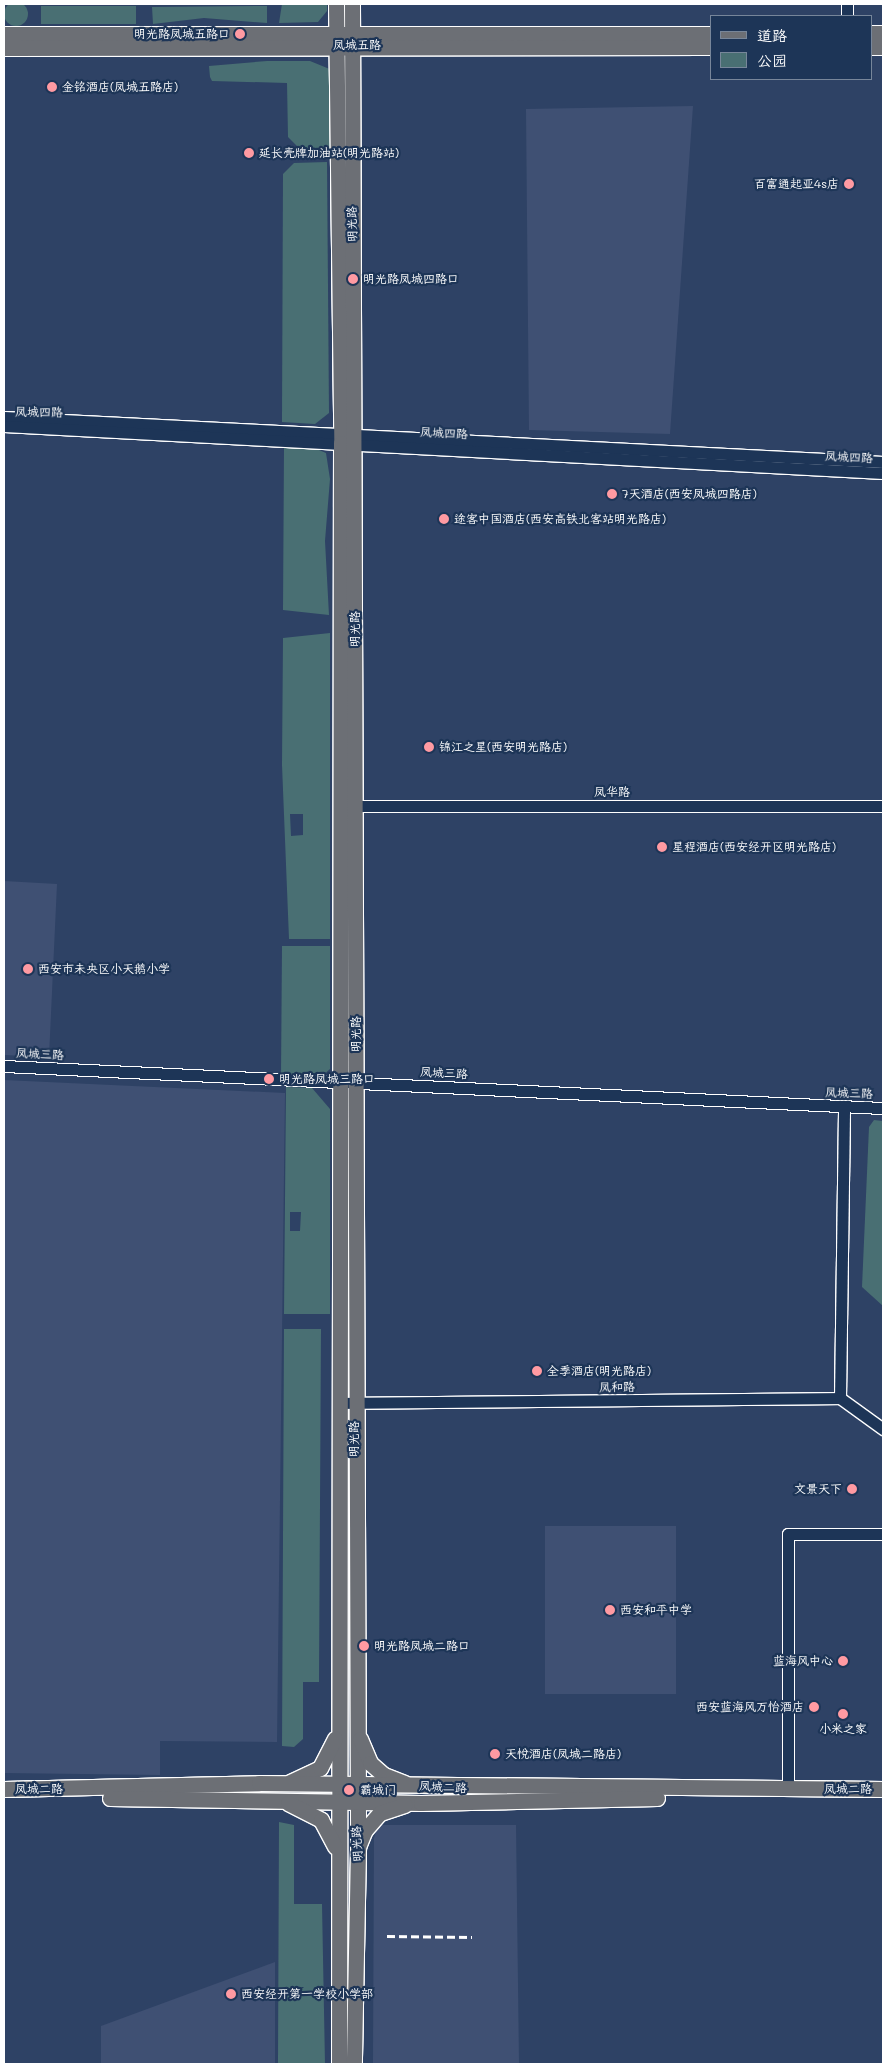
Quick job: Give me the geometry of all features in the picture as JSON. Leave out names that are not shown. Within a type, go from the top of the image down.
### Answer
[{"type":"main road","name":"明光路","points":[[336,4],[344,40],[348,437],[348,806],[356,1082],[339,1720],[339,2064]]},
{"type":"main road","name":"明光路","points":[[344,40],[352,4]]},
{"type":"main road","name":"凤城五路","points":[[344,40],[710,34]]},
{"type":"main road","name":"凤城五路","points":[[5,37],[710,46]]},
{"type":"main road","name":"明光路","points":[[348,806],[338,1082],[357,1720],[356,1793],[358,1848],[354,2064]]},
{"type":"main road","points":[[276,1783],[301,1779],[319,1769],[332,1750],[339,1720]]},
{"type":"main road","points":[[357,1720],[361,1745],[370,1763],[384,1775],[414,1785]]},
{"type":"main road","name":"凤城二路","points":[[4,1788],[276,1783],[338,1793]]},
{"type":"main road","name":"凤城二路","points":[[4,1798],[282,1801],[414,1785],[883,1789]]},
{"type":"main road","name":"凤城二路","points":[[356,1793],[421,1803],[883,1798]]},
{"type":"main road","points":[[282,1801],[321,1820],[331,1834],[338,1862]]},
{"type":"main road","points":[[358,1848],[364,1830],[380,1813],[421,1803]]},
{"type":"street","name":"凤城四路","points":[[4,417],[348,437],[883,473]]},
{"type":"street","name":"凤城四路","points":[[4,426],[348,437],[883,462]]},
{"type":"street","name":"凤华路","points":[[348,806],[883,806]]},
{"type":"street","name":"凤城三路","points":[[4,1066],[883,1108]]},
{"type":"street","points":[[844,1107],[840,1398],[883,1429]]},
{"type":"street","name":"凤和路","points":[[347,1403],[840,1398]]},
{"type":"street","points":[[788,1789],[788,1534],[883,1534]]},
{"type":"shaded area","points":[[693,106],[670,434],[529,430],[526,109]]},
{"type":"shaded area","name":"西安市未央区小天鹅小学","points":[[4,881],[57,884],[49,1057],[4,1055]]},
{"type":"shaded area","points":[[4,1080],[285,1093],[277,1742],[160,1741],[160,1775],[4,1773]]},
{"type":"shaded area","name":"西安和平中学","points":[[545,1526],[676,1526],[676,1694],[545,1694]]},
{"type":"shaded area","points":[[378,1825],[516,1825],[519,2064],[373,2064],[374,1838]]},
{"type":"shaded area","name":"西安经开第一学校小学部","points":[[275,1962],[275,2064],[101,2064],[101,2026]]},
{"type":"green space","points":[[16,2],[25,5],[28,14],[25,23],[16,26],[7,23],[4,14],[7,5]]},
{"type":"green space","points":[[282,4],[327,4],[327,11],[318,22],[279,23]]},
{"type":"green space","points":[[41,6],[136,6],[136,24],[41,24]]},
{"type":"green space","points":[[267,6],[267,23],[204,18],[153,24],[152,7]]},
{"type":"green space","points":[[267,61],[310,61],[332,70],[331,150],[300,149],[288,137],[287,83],[212,81],[210,77],[209,66]]},
{"type":"green space","points":[[327,162],[329,413],[315,424],[282,422],[283,174],[294,163]]},
{"type":"green space","points":[[284,446],[312,447],[326,453],[330,479],[325,541],[329,615],[283,610]]},
{"type":"green space","points":[[330,633],[330,939],[289,939],[282,765],[283,638]],"holes":[[[290,814],[303,814],[303,835],[291,836]]]},
{"type":"green space","points":[[282,946],[330,946],[330,1069],[320,1078],[281,1076]]},
{"type":"green space","points":[[286,1087],[312,1088],[330,1109],[330,1314],[284,1314]],"holes":[[[290,1212],[301,1212],[300,1231],[290,1231]]]},
{"type":"green space","points":[[874,1120],[883,1121],[883,1306],[862,1287],[869,1127]]},
{"type":"green space","points":[[284,1329],[321,1329],[319,1682],[303,1682],[303,1739],[294,1747],[282,1746]]},
{"type":"green space","points":[[279,1822],[294,1825],[294,1904],[322,1904],[325,2064],[278,2064]]},
{"type":"railway","points":[[387,1936],[472,1937]]},
{"type":"place","name":"明光路凤城五路口","points":[[240,34]]},
{"type":"place","name":"金铭酒店(凤城五路店)","points":[[52,87]]},
{"type":"place","name":"延长壳牌加油站(明光路站)","points":[[249,153]]},
{"type":"place","name":"百富通起亚4s店","points":[[849,184]]},
{"type":"place","name":"明光路凤城四路口","points":[[353,279]]},
{"type":"place","name":"7天酒店(西安凤城四路店)","points":[[612,494]]},
{"type":"place","name":"途客中国酒店(西安高铁北客站明光路店)","points":[[444,519]]},
{"type":"place","name":"锦江之星(西安明光路店)","points":[[429,747]]},
{"type":"place","name":"星程酒店(西安经开区明光路店)","points":[[662,847]]},
{"type":"place","name":"西安市未央区小天鹅小学","points":[[28,969]]},
{"type":"place","name":"明光路凤城三路口","points":[[269,1079]]},
{"type":"place","name":"全季酒店(明光路店)","points":[[537,1371]]},
{"type":"place","name":"文景天下","points":[[852,1489]]},
{"type":"place","name":"西安和平中学","points":[[610,1610]]},
{"type":"place","name":"明光路凤城二路口","points":[[364,1646]]},
{"type":"place","name":"蓝海风中心","points":[[843,1661]]},
{"type":"place","name":"西安蓝海风万怡酒店","points":[[814,1707]]},
{"type":"place","name":"小米之家","points":[[843,1714]]},
{"type":"place","name":"天悦酒店(凤城二路店)","points":[[495,1754]]},
{"type":"place","name":"霸城门","points":[[349,1790]]},
{"type":"place","name":"西安经开第一学校小学部","points":[[231,1994]]}]
